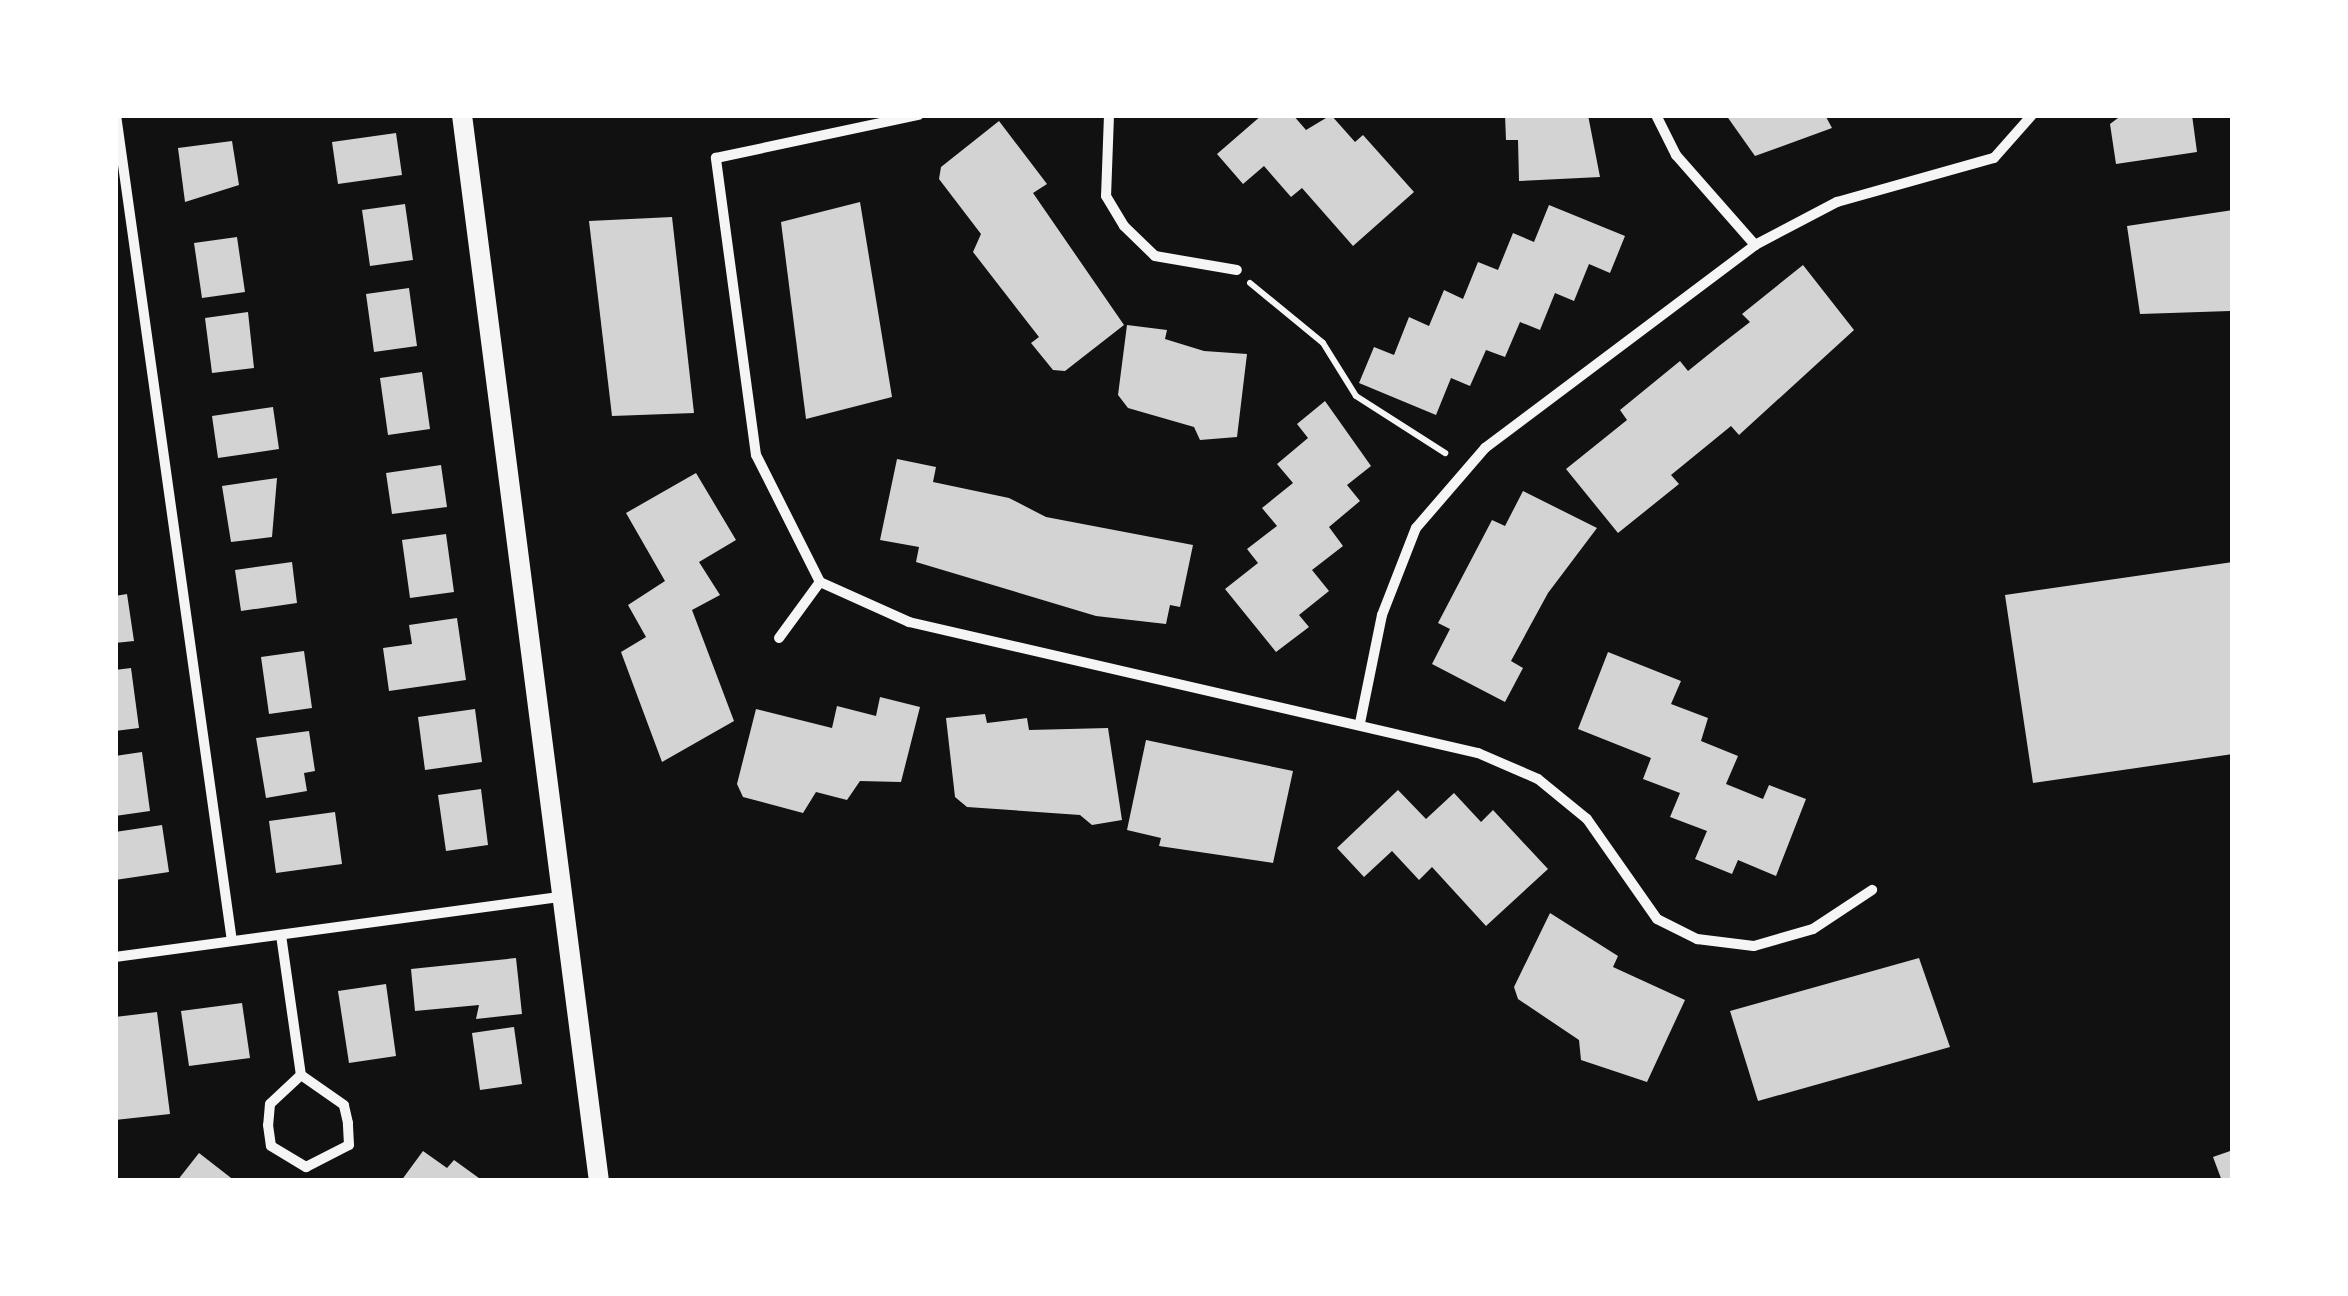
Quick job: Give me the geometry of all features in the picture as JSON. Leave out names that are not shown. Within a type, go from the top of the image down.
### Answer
[{"type":"main road","points":[[462,115],[599,1181]]},
{"type":"street","points":[[116,115],[232,941]]},
{"type":"street","points":[[918,115],[716,158],[756,455],[820,582],[910,622],[1360,723],[1538,779],[1587,819],[1657,919],[1697,939],[1754,946],[1812,929],[1872,890]]},
{"type":"street","points":[[1110,115],[1106,196],[1124,226],[1155,256],[1237,270]]},
{"type":"street","points":[[1656,115],[1676,156],[1755,245]]},
{"type":"street","points":[[1360,723],[1382,615],[1416,528],[1485,448],[1755,245],[1837,202],[1994,158],[2032,115]]},
{"type":"street","points":[[778,638],[820,582]]},
{"type":"street","points":[[115,957],[561,897]]},
{"type":"street","points":[[281,935],[301,1075],[344,1105],[348,1123],[348,1145],[306,1166],[271,1146],[268,1125],[270,1104],[301,1075]]},
{"type":"path","points":[[1237,270],[1323,343],[1356,396],[1445,453]]},
{"type":"building","points":[[1262,115],[1293,115],[1306,130],[1331,115],[1355,142],[1363,135],[1414,192],[1353,246],[1302,188],[1291,197],[1264,166],[1243,184],[1217,154]]},
{"type":"building","points":[[1505,115],[1588,115],[1600,177],[1519,181],[1518,140],[1506,140]]},
{"type":"building","points":[[1726,115],[1825,115],[1832,128],[1755,156]]},
{"type":"building","points":[[2122,115],[2192,115],[2197,152],[2116,164],[2110,124]]},
{"type":"building","points":[[999,121],[1047,184],[1033,193],[1124,325],[1065,371],[1053,370],[1031,343],[1039,337],[973,252],[981,234],[939,179],[941,167]]},
{"type":"building","points":[[396,133],[402,175],[338,184],[332,142]]},
{"type":"building","points":[[232,141],[239,185],[185,202],[178,148]]},
{"type":"building","points":[[860,202],[892,397],[806,419],[781,222]]},
{"type":"building","points":[[405,204],[413,260],[370,266],[362,210]]},
{"type":"building","points":[[1549,205],[1625,236],[1610,273],[1589,264],[1574,301],[1555,293],[1540,330],[1520,322],[1505,357],[1486,350],[1470,386],[1451,378],[1436,415],[1359,383],[1374,347],[1394,355],[1409,317],[1429,326],[1444,290],[1463,299],[1478,262],[1498,270],[1513,233],[1534,242]]},
{"type":"building","points":[[2233,210],[2230,311],[2140,314],[2127,226]]},
{"type":"building","points":[[672,217],[694,413],[612,416],[589,221]]},
{"type":"building","points":[[237,237],[245,292],[202,298],[194,243]]},
{"type":"building","points":[[1803,265],[1854,330],[1739,435],[1731,426],[1671,475],[1679,484],[1618,533],[1566,469],[1627,420],[1620,410],[1680,361],[1688,371],[1750,322],[1742,314]]},
{"type":"building","points":[[409,288],[417,346],[374,352],[366,294]]},
{"type":"building","points":[[248,312],[254,368],[212,373],[205,318]]},
{"type":"building","points":[[1127,325],[1167,330],[1165,339],[1204,351],[1247,354],[1237,437],[1200,440],[1194,427],[1128,408],[1118,395]]},
{"type":"building","points":[[422,372],[430,429],[388,435],[380,378]]},
{"type":"building","points":[[1325,401],[1371,466],[1347,485],[1360,501],[1329,527],[1343,546],[1312,570],[1329,591],[1299,615],[1309,627],[1276,652],[1225,589],[1258,563],[1247,549],[1277,526],[1262,508],[1293,483],[1277,464],[1308,438],[1297,424]]},
{"type":"building","points":[[273,407],[279,449],[218,458],[212,416]]},
{"type":"building","points":[[897,459],[936,467],[933,482],[1009,498],[1046,517],[1193,545],[1180,607],[1170,605],[1166,624],[1096,616],[916,562],[919,547],[880,540]]},
{"type":"building","points":[[441,465],[447,507],[392,514],[386,473]]},
{"type":"building","points":[[696,473],[736,540],[699,562],[720,595],[692,610],[734,721],[662,762],[621,652],[646,637],[628,605],[665,581],[626,513]]},
{"type":"building","points":[[277,478],[272,537],[231,542],[222,486]]},
{"type":"building","points":[[1523,491],[1597,528],[1548,593],[1511,661],[1523,668],[1505,702],[1432,664],[1450,629],[1438,623],[1492,520],[1505,526]]},
{"type":"building","points":[[446,534],[454,592],[410,598],[402,540]]},
{"type":"building","points":[[292,562],[297,603],[241,611],[235,570]]},
{"type":"building","points":[[2233,562],[2233,754],[2033,783],[2005,595]]},
{"type":"building","points":[[127,594],[134,641],[115,643],[115,596]]},
{"type":"building","points":[[457,618],[466,680],[389,691],[383,648],[412,644],[409,625]]},
{"type":"building","points":[[304,651],[312,708],[269,714],[261,657]]},
{"type":"building","points":[[1608,652],[1681,681],[1671,704],[1708,718],[1701,741],[1738,756],[1726,784],[1763,799],[1769,785],[1806,799],[1776,876],[1738,860],[1732,874],[1695,859],[1707,831],[1670,817],[1680,793],[1643,779],[1651,758],[1578,729]]},
{"type":"building","points":[[131,668],[139,728],[115,731],[115,670]]},
{"type":"building","points":[[880,697],[920,707],[901,782],[860,781],[847,800],[816,792],[803,813],[743,797],[737,784],[756,709],[832,728],[837,706],[876,716]]},
{"type":"building","points":[[475,709],[482,762],[425,770],[418,717]]},
{"type":"building","points":[[985,714],[987,723],[1027,718],[1029,730],[1108,728],[1122,820],[1092,825],[1080,815],[967,807],[955,797],[946,718]]},
{"type":"building","points":[[309,731],[315,771],[304,773],[307,791],[266,798],[256,738]]},
{"type":"building","points":[[1146,740],[1293,771],[1273,863],[1159,846],[1161,838],[1127,830]]},
{"type":"building","points":[[142,752],[150,811],[115,816],[115,756]]},
{"type":"building","points":[[481,789],[488,845],[446,851],[438,795]]},
{"type":"building","points":[[1398,790],[1426,819],[1454,793],[1481,822],[1493,810],[1548,869],[1486,926],[1432,867],[1419,880],[1392,851],[1364,877],[1337,848]]},
{"type":"building","points":[[335,812],[342,864],[276,873],[269,821]]},
{"type":"building","points":[[162,825],[169,872],[115,880],[115,832]]},
{"type":"building","points":[[1550,913],[1618,956],[1613,967],[1685,1000],[1647,1082],[1581,1060],[1579,1040],[1518,999],[1514,987]]},
{"type":"building","points":[[516,958],[522,1014],[476,1019],[479,1005],[415,1011],[411,969]]},
{"type":"building","points":[[1919,958],[1950,1047],[1758,1101],[1730,1011]]},
{"type":"building","points":[[386,984],[396,1056],[349,1063],[338,991]]},
{"type":"building","points":[[242,1003],[250,1058],[189,1066],[181,1011]]},
{"type":"building","points":[[157,1012],[170,1114],[115,1120],[115,1017]]},
{"type":"building","points":[[514,1027],[522,1084],[480,1090],[472,1033]]},
{"type":"building","points":[[2233,1150],[2233,1181],[2222,1181],[2213,1157]]},
{"type":"building","points":[[423,1151],[447,1168],[454,1160],[483,1181],[401,1181]]},
{"type":"building","points":[[199,1153],[235,1181],[177,1181]]}]
